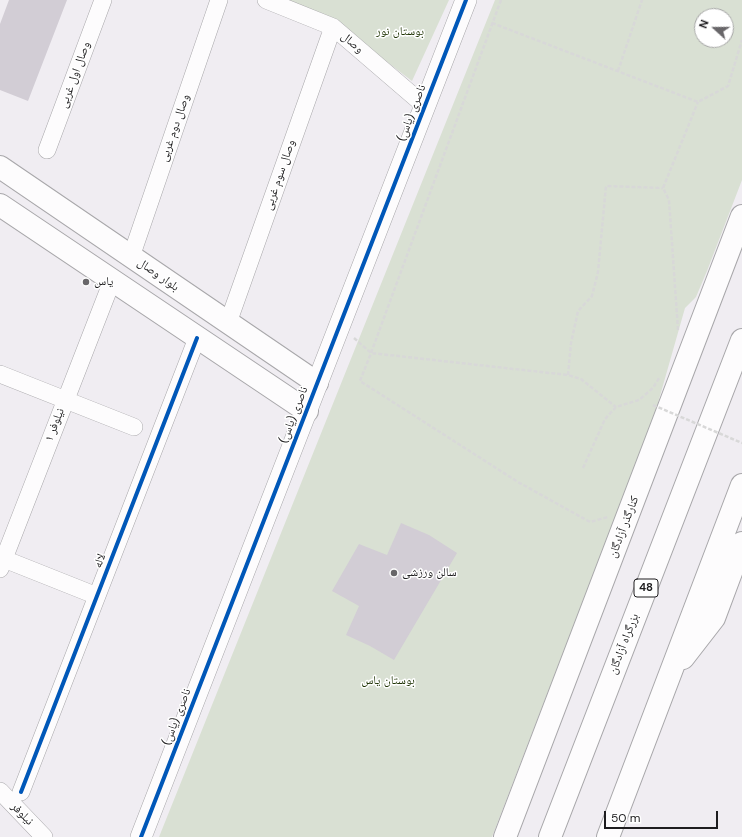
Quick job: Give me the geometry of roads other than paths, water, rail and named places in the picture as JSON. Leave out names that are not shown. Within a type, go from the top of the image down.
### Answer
[{"type":"main road","name":"بلوار وصال","points":[[0,167],[317,383]]},
{"type":"main road","points":[[0,205],[307,411]]},
{"type":"main road","name":"کنارگذر آزادگان","points":[[505,837],[742,216]]},
{"type":"main road","name":"بزرگراه آزادگان","points":[[550,837],[742,340]]},
{"type":"main road","points":[[608,837],[742,485]]},
{"type":"main road","points":[[668,678],[714,618],[742,543]]},
{"type":"street","name":"وصال اول غربی","points":[[47,150],[103,0]]},
{"type":"street","name":"وصال دوم غربی","points":[[131,257],[220,0]]},
{"type":"street","name":"وصال","points":[[266,0],[333,27],[425,106]]},
{"type":"street","name":"ناصری (یاس)","points":[[141,837],[466,0]]},
{"type":"street","name":"وصال سوم غربی","points":[[228,323],[333,27]]},
{"type":"street","name":"نیلوفر ۱","points":[[2,564],[112,281]]},
{"type":"street","name":"لاله","points":[[21,792],[197,338]]},
{"type":"street","points":[[0,374],[134,426]]},
{"type":"street","points":[[2,564],[97,596]]},
{"type":"street","name":"نيلوفر","points":[[0,791],[44,837]]},
{"type":"place","name":"یاس","points":[[86,282]]},
{"type":"place","name":"سالن ورزشی","points":[[394,573]]},
{"type":"park label","name":"بوستان نور","points":[[400,32]]},
{"type":"park label","name":"بوستان یاس","points":[[388,681]]}]
